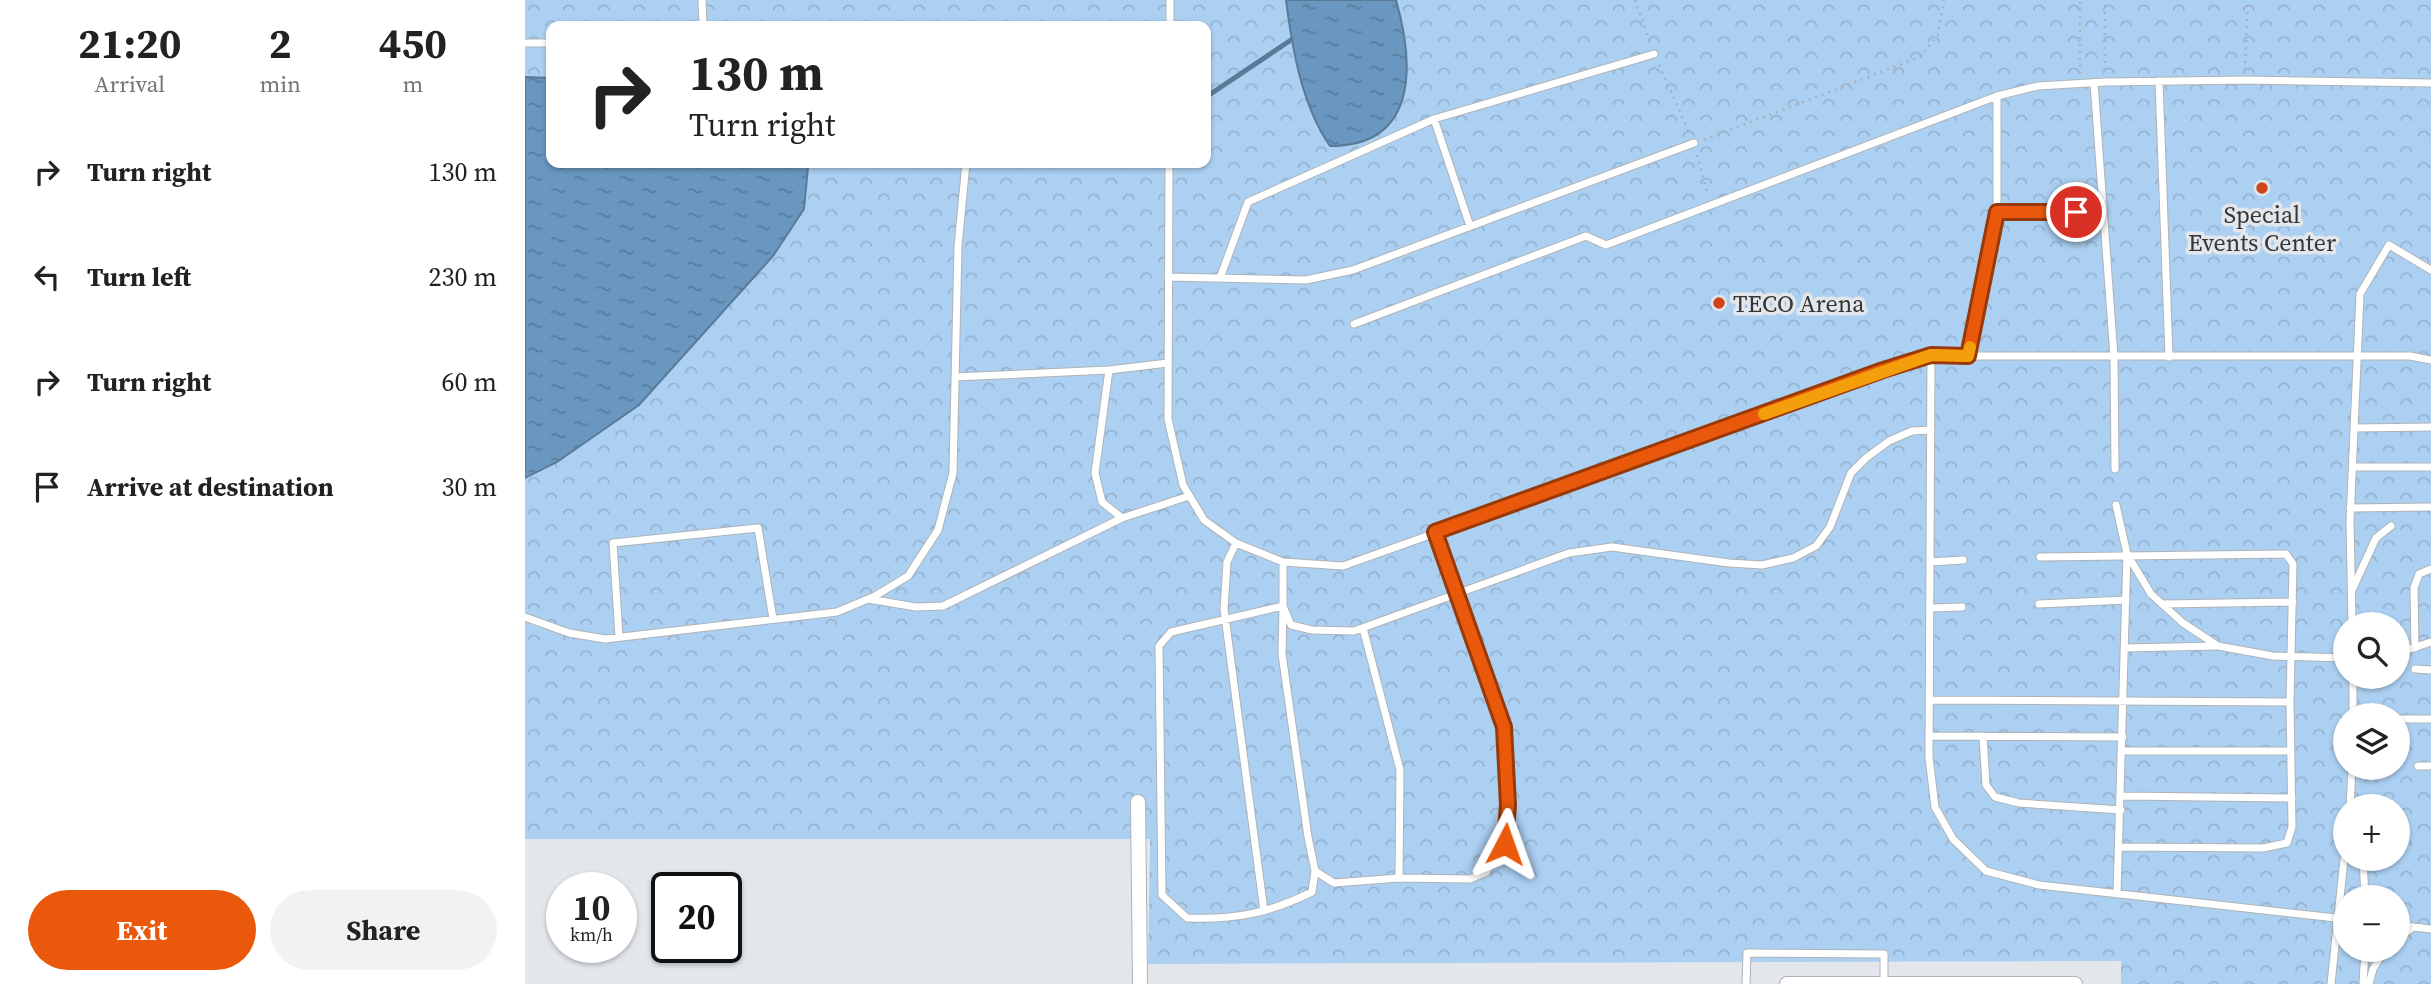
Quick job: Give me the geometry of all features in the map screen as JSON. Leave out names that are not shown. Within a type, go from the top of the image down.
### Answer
[{"type":"street","points":[[1138,802],[1140,984]]},
{"type":"street","points":[[1787,984],[2075,984]]},
{"type":"lane","points":[[702,0],[703,21]]},
{"type":"lane","points":[[1170,0],[1170,21]]},
{"type":"lane","points":[[525,43],[546,43]]},
{"type":"lane","points":[[1220,278],[1248,202],[1434,119],[1654,54]]},
{"type":"lane","points":[[1354,324],[1586,236],[1607,245],[1997,96],[2038,86],[2245,80],[2431,83]]},
{"type":"lane","points":[[2159,82],[2169,357]]},
{"type":"lane","points":[[2094,83],[2113,357],[2115,469]]},
{"type":"lane","points":[[1968,356],[1997,212],[1997,96]]},
{"type":"lane","points":[[1434,119],[1469,226]]},
{"type":"lane","points":[[1168,277],[1305,280],[1353,270],[1694,143]]},
{"type":"lane","points":[[525,617],[569,632],[605,639],[837,612],[868,599],[908,576],[938,530],[953,473],[958,246],[966,168]]},
{"type":"lane","points":[[1169,168],[1168,419],[1183,485],[1203,520],[1236,543],[1283,562],[1343,566],[1931,355],[2359,356],[2431,360]]},
{"type":"lane","points":[[1997,212],[2103,211]]},
{"type":"lane","points":[[2352,612],[2350,508],[2360,294],[2389,245],[2431,270]]},
{"type":"lane","points":[[1931,355],[1929,736],[1935,807],[1953,839],[1986,871],[2039,885],[2333,918]]},
{"type":"lane","points":[[955,377],[1109,370],[1168,363]]},
{"type":"lane","points":[[1109,370],[1095,473],[1102,502],[1122,519]]},
{"type":"lane","points":[[2354,428],[2431,427]]},
{"type":"lane","points":[[1283,606],[1291,625],[1312,630],[1354,631],[1569,553],[1612,547],[1762,565],[1793,558],[1816,546],[1842,500],[1851,473],[1866,458],[1889,441],[1912,431],[1931,430]]},
{"type":"lane","points":[[2354,467],[2431,467]]},
{"type":"lane","points":[[868,599],[916,607],[943,606],[1122,519],[1189,496]]},
{"type":"lane","points":[[2116,505],[2127,554],[2122,796],[2117,894]]},
{"type":"lane","points":[[2350,508],[2431,508]]},
{"type":"lane","points":[[2351,591],[2376,538],[2391,526]]},
{"type":"lane","points":[[619,637],[613,543],[758,528],[773,619]]},
{"type":"lane","points":[[1315,871],[1334,883],[1399,878],[1470,879],[1486,872],[1505,844],[1508,805],[1504,727],[1435,532]]},
{"type":"lane","points":[[1236,543],[1227,562],[1225,618],[1264,911]]},
{"type":"lane","points":[[2127,554],[2151,594],[2183,623],[2218,646]]},
{"type":"lane","points":[[2040,558],[2127,554],[2286,554],[2293,564],[2294,657],[2290,702],[2292,827],[2287,843],[2263,848],[2119,847]]},
{"type":"lane","points":[[1930,562],[1963,560]]},
{"type":"lane","points":[[1283,562],[1283,606],[1282,654],[1315,871],[1312,892],[1281,907],[1227,919],[1187,918],[1162,895],[1159,646],[1171,632],[1283,606]]},
{"type":"lane","points":[[2415,648],[2414,588],[2419,574],[2431,569]]},
{"type":"lane","points":[[2039,604],[2126,600]]},
{"type":"lane","points":[[2161,604],[2293,602]]},
{"type":"lane","points":[[1930,608],[1962,607]]},
{"type":"lane","points":[[1363,628],[1401,770],[1399,878]]},
{"type":"lane","points":[[2410,649],[2431,642]]},
{"type":"lane","points":[[2125,648],[2218,646],[2273,656],[2333,658]]},
{"type":"lane","points":[[2415,669],[2431,670]]},
{"type":"lane","points":[[1929,700],[2290,702]]},
{"type":"lane","points":[[2410,719],[2431,719]]},
{"type":"lane","points":[[1929,736],[2123,737]]},
{"type":"lane","points":[[1983,736],[1986,785],[1995,797],[2019,803],[2121,810]]},
{"type":"lane","points":[[2123,751],[2291,751]]},
{"type":"lane","points":[[2418,766],[2431,766]]},
{"type":"lane","points":[[2351,794],[2352,780]]},
{"type":"lane","points":[[2352,786],[2354,794]]},
{"type":"lane","points":[[2122,796],[2292,799]]},
{"type":"lane","points":[[2410,927],[2431,929]]},
{"type":"lane","points":[[1746,984],[1747,953],[1884,954],[1884,984]]},
{"type":"lane","points":[[2331,984],[2335,962]]},
{"type":"lane","points":[[2363,984],[2364,962]]},
{"type":"lane","points":[[2369,984],[2377,962]]},
{"type":"path","points":[[1635,0],[1654,54],[1694,143],[1711,205]]},
{"type":"path","points":[[1694,143],[1920,57],[1938,34],[1944,0]]},
{"type":"path","points":[[2080,0],[2080,84]]},
{"type":"path","points":[[2105,0],[2105,82]]},
{"type":"path","points":[[2245,80],[2248,0]]},
{"type":"green space","points":[[525,0],[2431,0],[2431,984],[2121,984],[2121,961],[1148,964],[1150,839],[525,839]]},
{"type":"water","points":[[1286,0],[1396,0],[1406,49],[1406,74],[1403,97],[1395,116],[1380,132],[1359,142],[1330,146],[1305,95],[1291,37]]},
{"type":"water","points":[[525,77],[546,78],[546,168],[808,168],[804,209],[773,256],[639,405],[557,462],[525,478]]},
{"type":"waterway","points":[[1211,94],[1291,40]]},
{"type":"slow traffic","points":[[1764,414],[1931,355],[1968,356],[1970,347]]},
{"type":"place","name":"Special Events Center","points":[[2262,188]]},
{"type":"place","name":"TECO Arena","points":[[1719,303]]},
{"type":"route","points":[[1505,844],[1508,805],[1504,727],[1435,532],[1883,370],[1931,355],[1968,356],[1989,264],[1997,212],[2076,212]]}]
